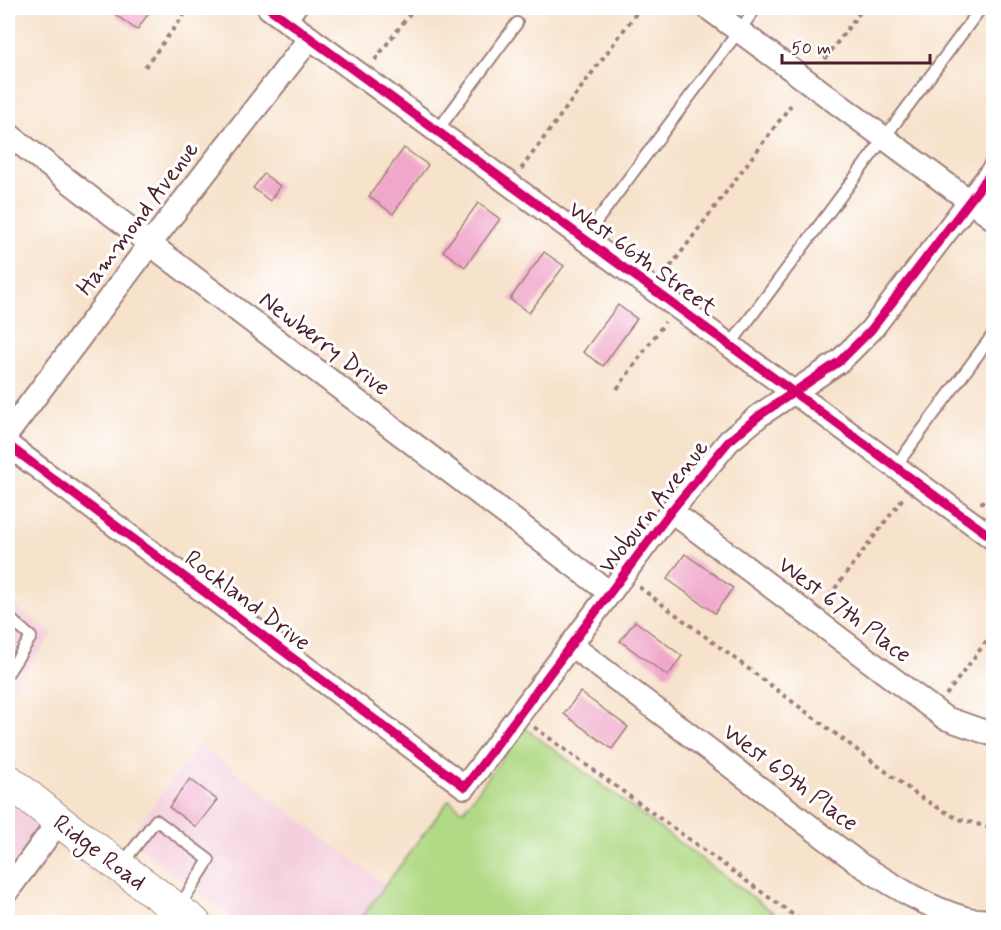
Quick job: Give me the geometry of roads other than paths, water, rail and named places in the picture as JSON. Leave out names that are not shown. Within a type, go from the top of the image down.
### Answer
[{"type":"main road","name":"Ridge Road","points":[[8,780],[186,916]]},
{"type":"street","name":"West 66th Street","points":[[269,8],[296,15],[310,38],[993,539]]},
{"type":"street","points":[[708,8],[993,219]]},
{"type":"street","name":"Hammond Avenue","points":[[8,433],[150,244],[310,38]]},
{"type":"street","name":"Newberry Drive","points":[[8,134],[610,593]]},
{"type":"street","name":"Woburn Avenue","points":[[465,787],[671,511],[729,441],[760,415],[840,361],[871,330],[993,169]]},
{"type":"street","name":"Rockland Drive","points":[[8,445],[465,787]]},
{"type":"street","name":"West 67th Place","points":[[671,511],[945,718],[993,735]]},
{"type":"street","name":"West 69th Place","points":[[571,645],[861,865],[931,905],[967,919],[993,921]]},
{"type":"street","points":[[11,878],[59,821]]},
{"type":"lane","points":[[584,238],[756,8]]},
{"type":"lane","points":[[730,345],[981,8]]},
{"type":"lane","points":[[437,131],[518,23]]},
{"type":"lane","points":[[895,467],[993,333]]},
{"type":"lane","points":[[8,618],[31,637],[8,673]]},
{"type":"lane","points":[[120,866],[156,820],[208,861],[186,916]]}]
